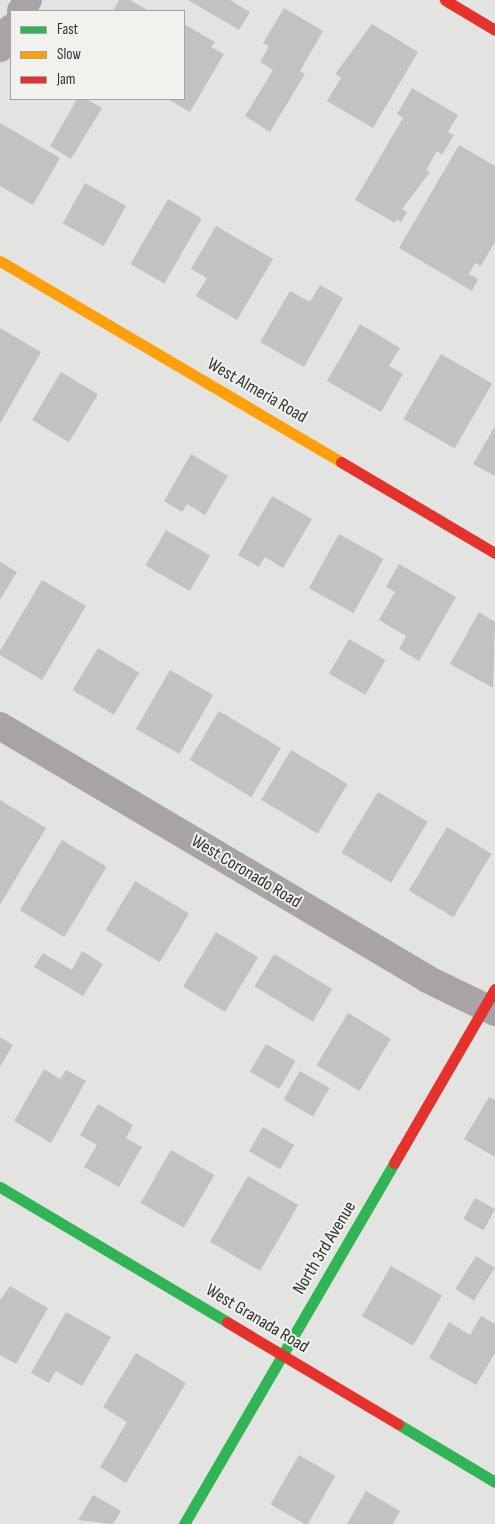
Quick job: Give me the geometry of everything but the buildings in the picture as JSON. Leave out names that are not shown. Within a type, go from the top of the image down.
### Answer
[{"type":"street","points":[[445,0],[495,30]]},
{"type":"street","points":[[0,48],[10,30]]},
{"type":"street","name":"West Almeria Road","points":[[0,261],[495,553]]},
{"type":"street","name":"West Coronado Road","points":[[0,726],[427,979],[492,1002]]},
{"type":"street","name":"North 3rd Avenue","points":[[184,1524],[281,1354],[492,1002]]},
{"type":"street","name":"West Granada Road","points":[[0,1187],[495,1482]]},
{"type":"traffic: fast","points":[[184,1524],[394,1163]]},
{"type":"traffic: fast","points":[[0,1187],[227,1322]]},
{"type":"traffic: fast","points":[[398,1424],[495,1482]]},
{"type":"traffic: slow","points":[[0,261],[341,462]]},
{"type":"traffic: jam","points":[[445,0],[495,30]]},
{"type":"traffic: jam","points":[[341,462],[495,553]]},
{"type":"traffic: jam","points":[[394,1163],[495,989]]},
{"type":"traffic: jam","points":[[227,1322],[398,1424]]}]
